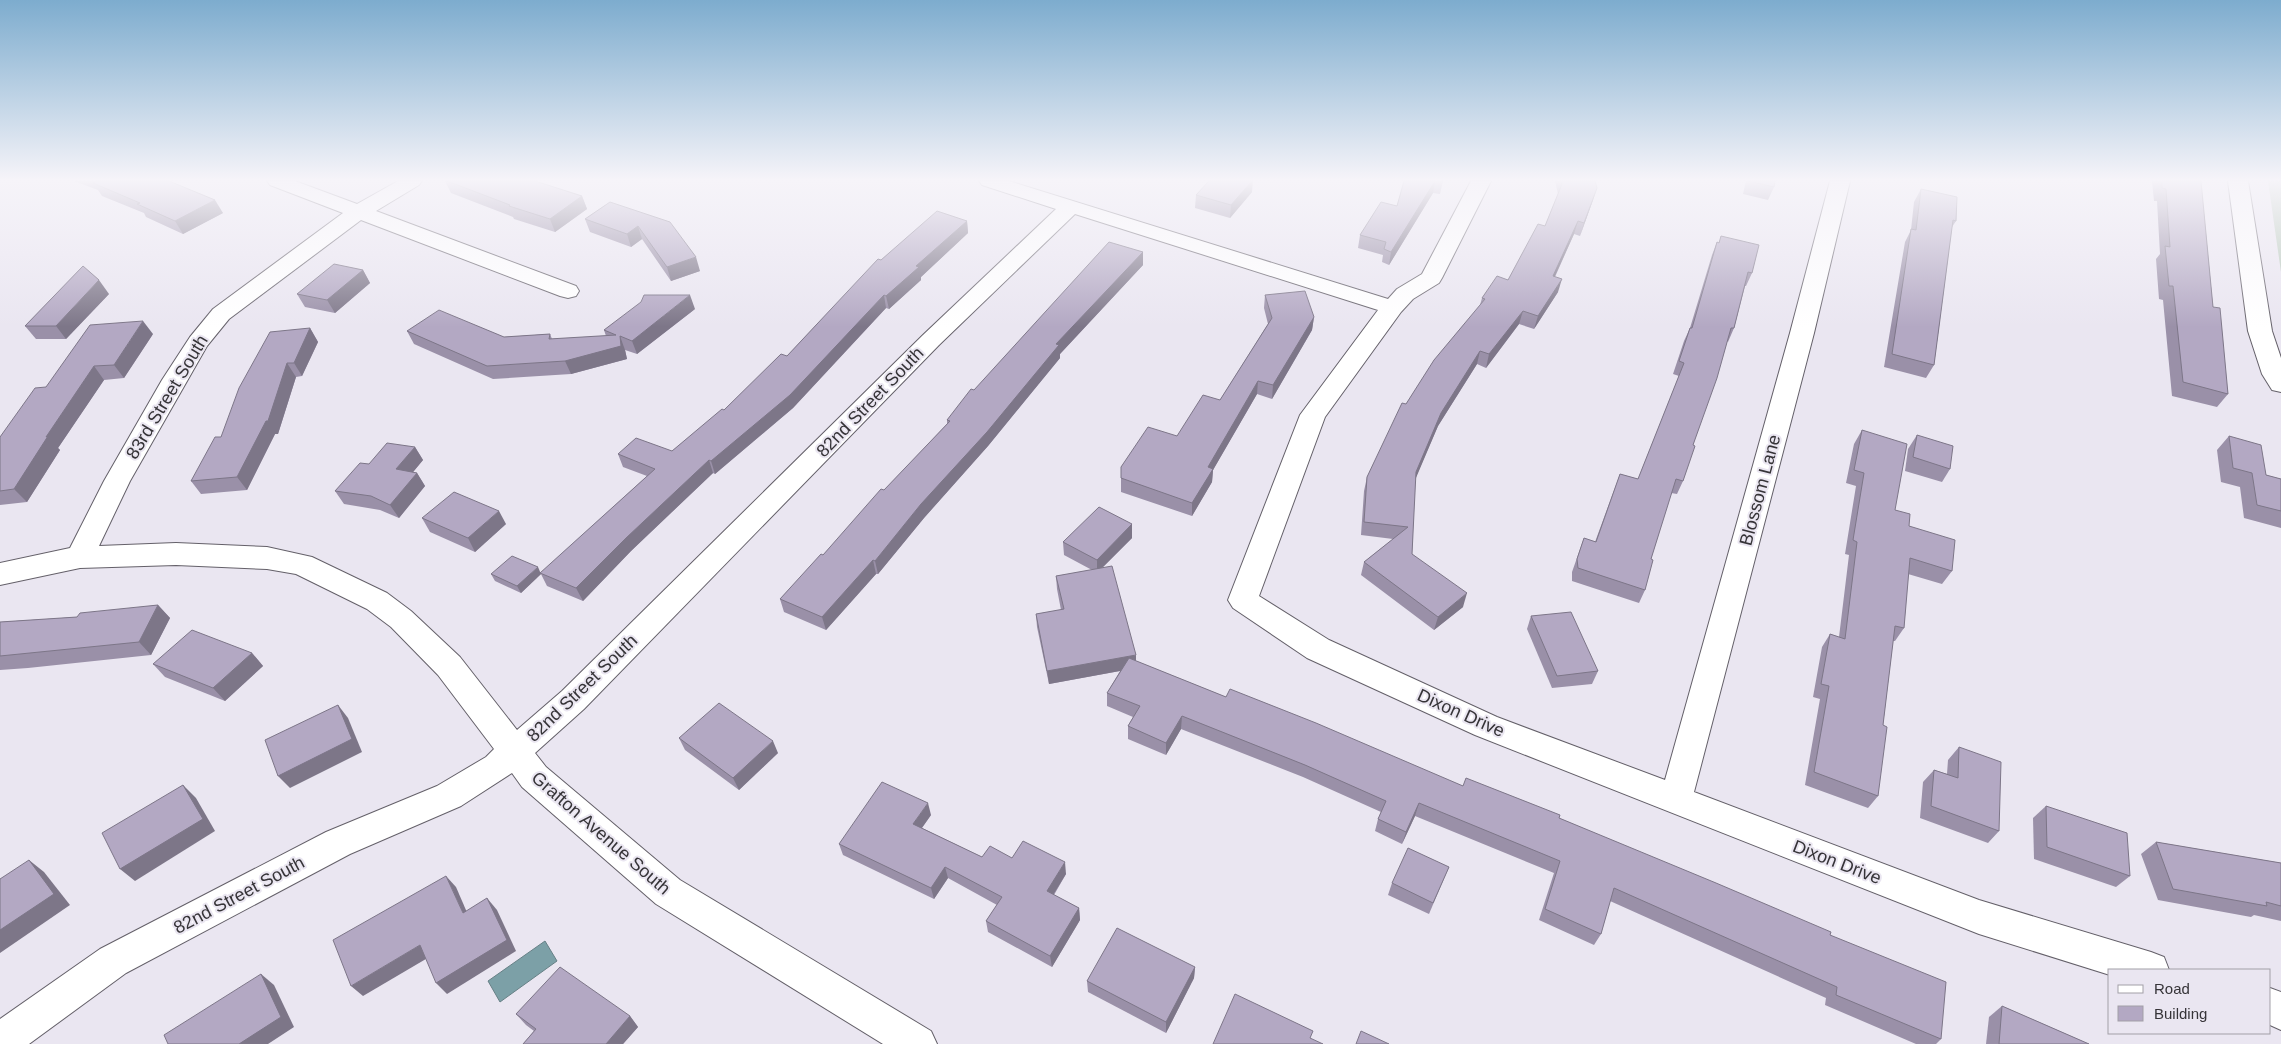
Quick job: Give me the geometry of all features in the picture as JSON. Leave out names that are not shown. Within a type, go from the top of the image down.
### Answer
[{"type":"street","name":"83rd Street South","points":[[80,557],[117,481],[174,380],[198,342],[221,314],[335,230]]},
{"type":"street","points":[[406,230],[568,291]]},
{"type":"street","name":"82nd Street South","points":[[0,1042],[113,961],[338,843],[450,796],[497,767],[573,700],[931,340],[1046,230]]},
{"type":"street","points":[[1148,230],[1278,270],[1361,299],[1393,307]]},
{"type":"street","name":"Dixon Drive","points":[[1456,230],[1431,278],[1405,294],[1393,307],[1312,415],[1243,600],[1327,653],[1486,726],[1979,917],[2148,969]]},
{"type":"street","name":"Blossom Lane","points":[[1676,799],[1800,342],[1828,230]]},
{"type":"street","points":[[2245,230],[2260,332],[2274,374],[2281,384]]},
{"type":"street","name":"Grafton Avenue South","points":[[0,574],[80,557],[176,554],[267,558],[302,565],[377,601],[401,619],[449,666],[516,751],[534,778],[668,892],[918,1044]]},
{"type":"green space","points":[[2275,230],[2281,230],[2281,272]]},
{"type":"water","points":[[545,941],[557,961],[500,1002],[488,981]]},
{"type":"building","points":[[615,230],[633,230],[627,234]]},
{"type":"building","points":[[641,230],[676,230],[696,257],[667,267]]},
{"type":"building","points":[[916,230],[957,230],[916,266],[919,267],[886,296],[884,295],[790,395],[711,461],[709,460],[576,588],[540,573],[655,469],[618,454],[636,438],[672,451],[722,409],[724,410],[781,354],[787,356],[878,259],[881,260]]},
{"type":"building","points":[[1363,230],[1405,230],[1391,252],[1384,249],[1386,242],[1360,235]]},
{"type":"building","points":[[1535,230],[1574,230],[1553,276],[1562,279],[1538,316],[1523,311],[1489,354],[1480,351],[1441,413],[1416,472],[1412,554],[1467,593],[1438,617],[1364,562],[1408,527],[1364,522],[1367,477],[1402,403],[1406,404],[1434,360],[1485,299],[1482,298],[1497,276],[1508,280]]},
{"type":"building","points":[[1911,230],[1952,230],[1934,365],[1892,354]]},
{"type":"building","points":[[2169,230],[2206,230],[2213,307],[2220,308],[2228,394],[2183,382],[2173,286],[2169,286],[2165,246],[2170,247]]},
{"type":"building","points":[[1721,236],[1759,245],[1752,273],[1748,272],[1734,328],[1731,328],[1717,378],[1693,445],[1695,446],[1683,481],[1676,479],[1651,559],[1653,560],[1645,590],[1578,568],[1577,559],[1584,538],[1596,542],[1620,474],[1638,479],[1684,363],[1679,361],[1690,328],[1692,328],[1717,242],[1719,243]]},
{"type":"building","points":[[1109,242],[1143,252],[1056,344],[1059,345],[987,432],[921,504],[875,561],[873,560],[822,617],[780,599],[821,554],[823,555],[881,489],[884,490],[950,421],[947,420],[971,389],[974,390]]},
{"type":"building","points":[[334,264],[363,270],[327,300],[297,294]]},
{"type":"building","points":[[83,266],[99,280],[56,326],[25,326]]},
{"type":"building","points":[[1305,291],[1314,317],[1273,385],[1258,381],[1208,467],[1213,469],[1192,503],[1121,478],[1121,467],[1148,427],[1177,436],[1203,395],[1220,400],[1272,318],[1265,295]]},
{"type":"building","points":[[644,295],[690,295],[632,341],[620,336],[621,346],[565,361],[487,366],[407,331],[439,310],[504,337],[550,334],[549,339],[616,335],[604,330],[641,302]]},
{"type":"building","points":[[143,321],[114,365],[94,366],[46,437],[48,436],[14,489],[0,491],[0,437],[35,388],[46,387],[90,325]]},
{"type":"building","points":[[310,328],[294,363],[287,363],[268,421],[266,421],[237,477],[191,481],[215,437],[221,437],[239,388],[270,332]]},
{"type":"building","points":[[1862,430],[1907,444],[1895,510],[1910,514],[1909,526],[1955,540],[1952,571],[1910,558],[1904,628],[1895,626],[1883,725],[1887,727],[1878,796],[1814,772],[1829,686],[1821,684],[1830,634],[1845,639],[1857,542],[1853,540],[1864,473],[1854,470]]},
{"type":"building","points":[[1917,435],[1953,446],[1950,469],[1913,457]]},
{"type":"building","points":[[2229,436],[2261,445],[2266,475],[2281,479],[2281,511],[2257,505],[2252,473],[2233,468]]},
{"type":"building","points":[[387,443],[415,447],[396,469],[417,473],[390,505],[371,496],[335,491],[360,463],[369,464]]},
{"type":"building","points":[[454,492],[499,511],[468,538],[422,518]]},
{"type":"building","points":[[1099,507],[1132,524],[1097,560],[1063,542]]},
{"type":"building","points":[[512,556],[538,567],[517,586],[491,574]]},
{"type":"building","points":[[1112,566],[1136,655],[1047,671],[1036,614],[1064,609],[1056,576]]},
{"type":"building","points":[[158,605],[139,642],[0,656],[0,622],[77,617],[80,613]]},
{"type":"building","points":[[1571,612],[1598,671],[1557,676],[1531,616]]},
{"type":"building","points":[[192,630],[252,653],[213,688],[153,664]]},
{"type":"building","points":[[1129,658],[1226,697],[1230,689],[1316,723],[1463,786],[1466,778],[1560,815],[1559,818],[1831,932],[1830,935],[1946,982],[1941,1039],[1836,995],[1837,987],[1614,888],[1601,934],[1545,909],[1560,861],[1419,803],[1406,832],[1378,819],[1386,801],[1305,765],[1182,716],[1166,743],[1128,726],[1140,706],[1107,693]]},
{"type":"building","points":[[719,703],[773,741],[733,778],[679,738]]},
{"type":"building","points":[[338,705],[352,739],[278,776],[265,740]]},
{"type":"building","points":[[1959,747],[2001,762],[1999,831],[1931,806],[1934,770],[1958,778]]},
{"type":"building","points":[[882,782],[928,803],[913,824],[982,857],[990,846],[1012,858],[1023,841],[1065,862],[1047,891],[1079,908],[1050,956],[986,921],[1002,897],[945,867],[931,888],[839,844]]},
{"type":"building","points":[[183,785],[203,819],[120,869],[102,833]]},
{"type":"building","points":[[2046,806],[2127,833],[2130,876],[2047,847]]},
{"type":"building","points":[[2156,842],[2281,863],[2281,906],[2266,902],[2267,906],[2173,889]]},
{"type":"building","points":[[1408,848],[1449,867],[1433,903],[1392,883]]},
{"type":"building","points":[[29,860],[54,894],[0,930],[0,879]]},
{"type":"building","points":[[446,876],[463,913],[487,898],[507,940],[436,983],[420,945],[351,986],[333,940]]},
{"type":"building","points":[[1117,928],[1195,967],[1166,1022],[1087,981]]},
{"type":"building","points":[[560,967],[630,1016],[606,1044],[523,1044],[536,1029],[516,1014]]},
{"type":"building","points":[[261,974],[281,1017],[239,1044],[168,1044],[164,1035]]},
{"type":"building","points":[[1235,994],[1313,1031],[1310,1038],[1323,1044],[1213,1044]]},
{"type":"building","points":[[2002,1006],[2089,1044],[1999,1044]]},
{"type":"building","points":[[1361,1031],[1389,1044],[1356,1044]]}]
